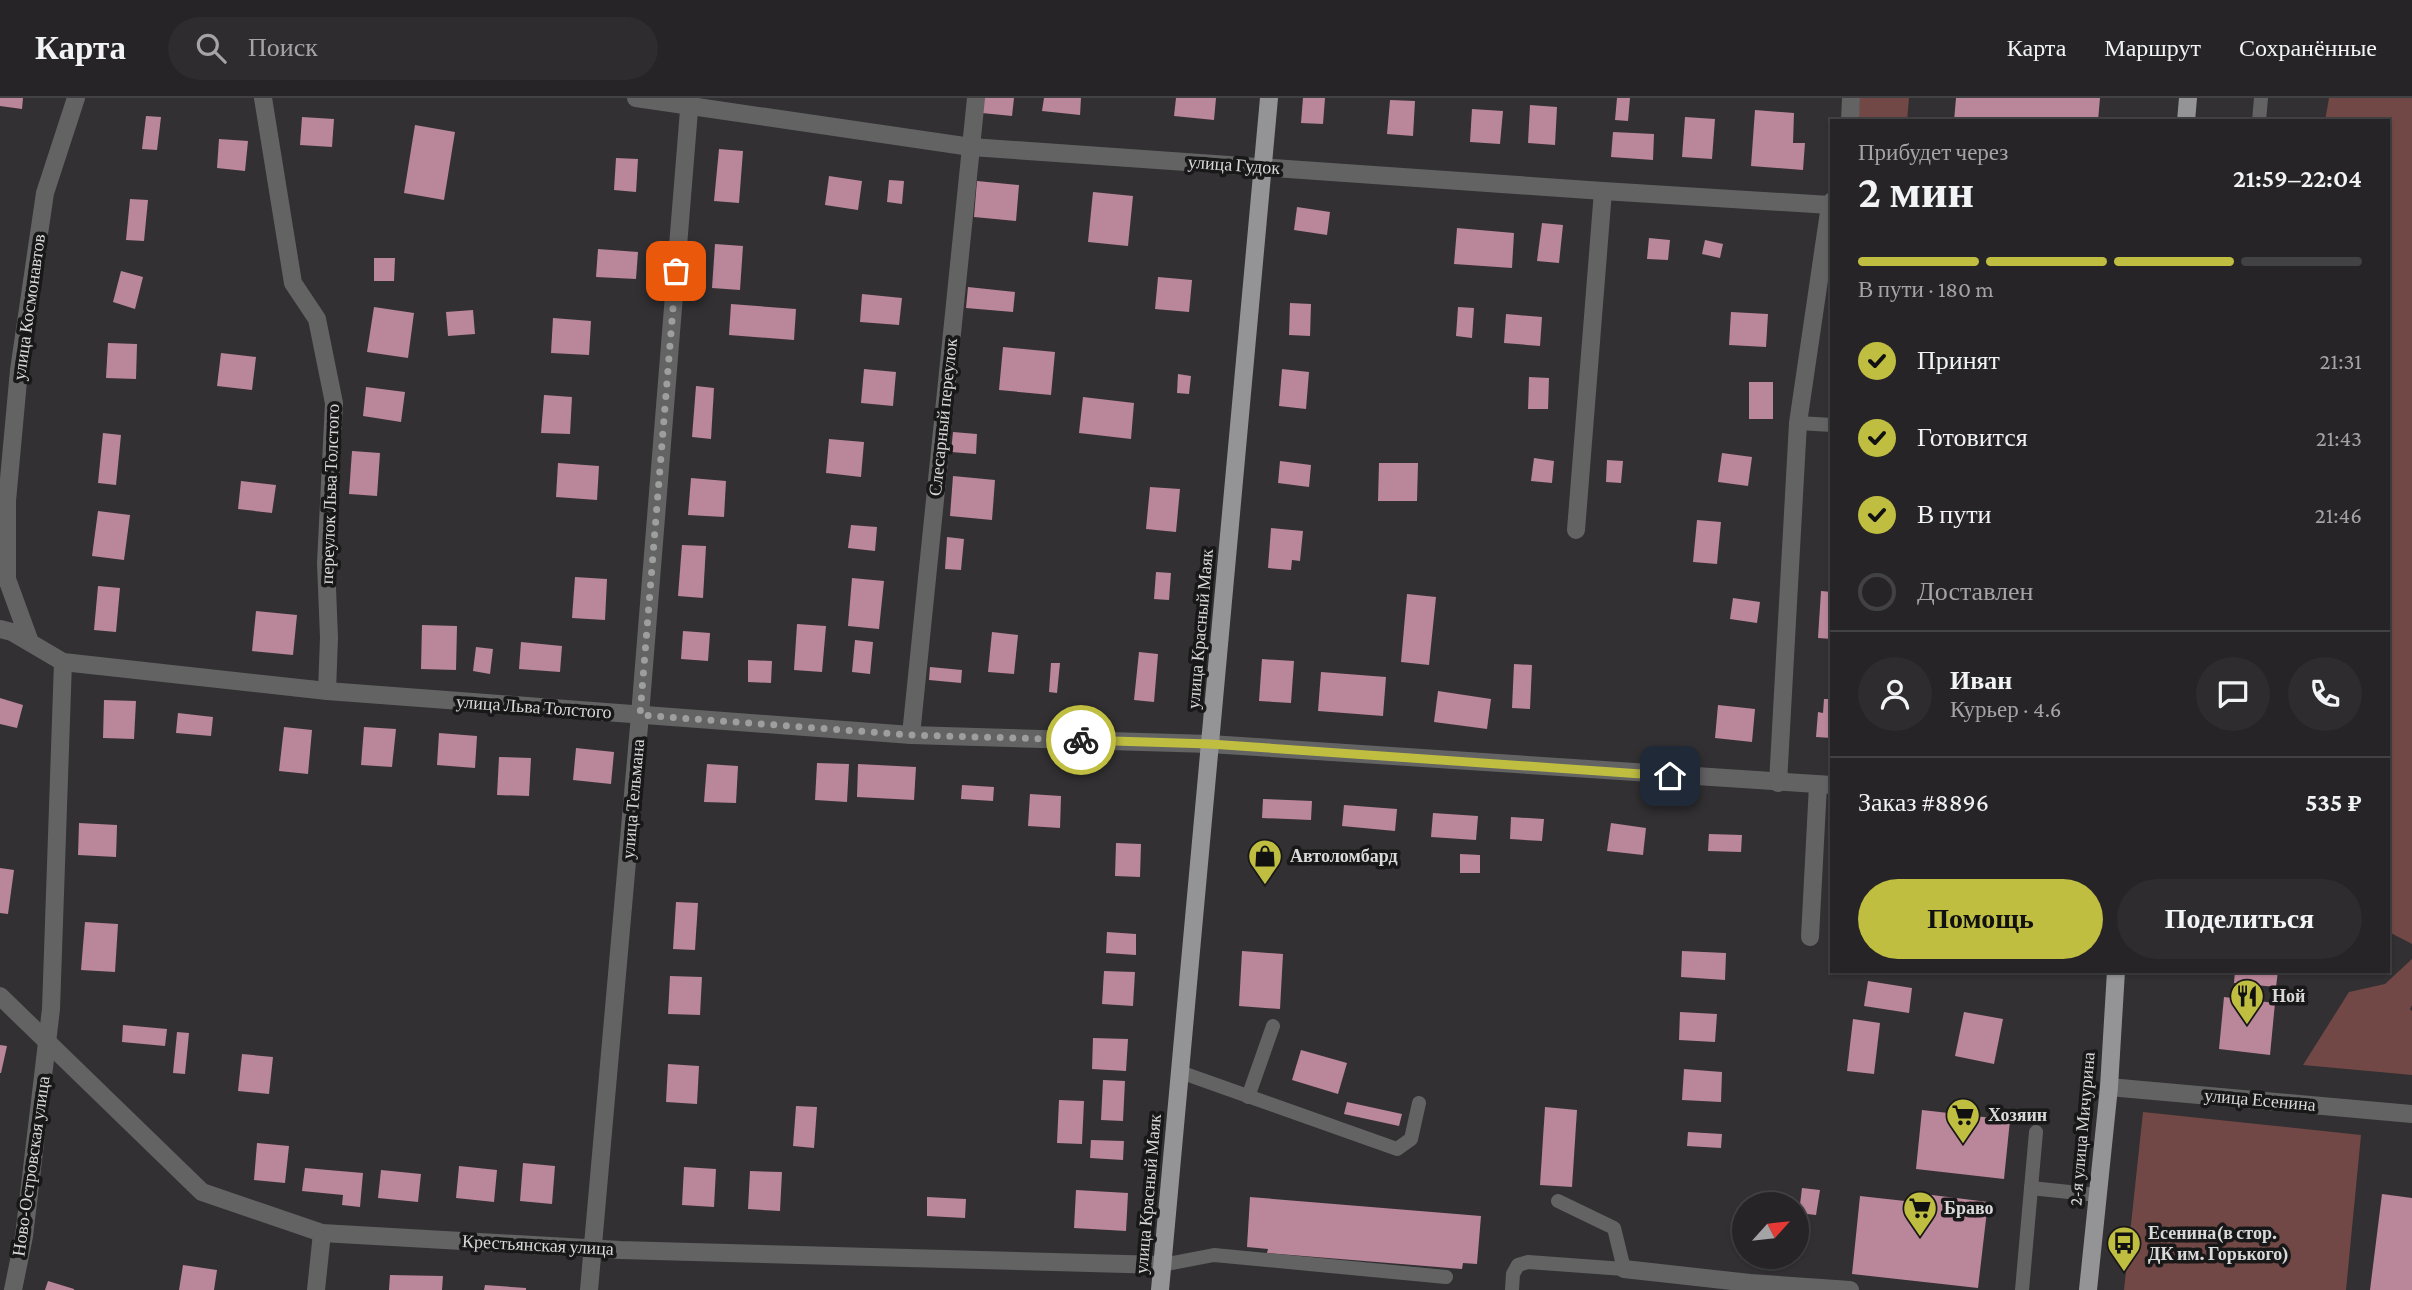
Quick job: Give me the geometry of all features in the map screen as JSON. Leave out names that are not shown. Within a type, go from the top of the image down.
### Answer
[{"type":"main road","name":"улица Красный Маяк","points":[[1160,1290],[1269,98]]},
{"type":"main road","points":[[2186,119],[2188,98]]},
{"type":"main road","name":"2-я улица Мичурина","points":[[2088,1290],[2109,1087],[2116,973]]},
{"type":"street","name":"улица Космонавтов","points":[[30,642],[4,582],[7,501],[19,370],[45,192],[76,98]]},
{"type":"street","name":"переулок Льва Толстого","points":[[263,98],[293,283],[317,319],[334,403],[326,563],[329,638],[327,691]]},
{"type":"street","name":"улица Гудок","points":[[636,98],[690,101],[971,147],[1603,191],[1830,203]]},
{"type":"street","name":"Слесарный переулок","points":[[911,735],[976,98]]},
{"type":"street","points":[[1850,119],[1851,98]]},
{"type":"street","name":"улица Тельмана","points":[[589,1290],[640,715],[690,101]]},
{"type":"street","points":[[1576,530],[1603,191]]},
{"type":"street","points":[[1778,783],[1798,423],[1830,210]]},
{"type":"street","name":"улица Льва Толстого","points":[[0,629],[12,632],[63,662],[327,691],[911,735],[1210,744],[1825,785]]},
{"type":"street","name":"Ново-Островская улица","points":[[13,1290],[24,1236],[51,1009],[63,662]]},
{"type":"street","points":[[1810,937],[1825,785]]},
{"type":"street","name":"Крестьянская улица","points":[[0,996],[202,1192],[322,1233],[593,1248],[1162,1265]]},
{"type":"street","name":"улица Есенина","points":[[2109,1087],[2412,1114]]},
{"type":"street","points":[[316,1290],[322,1233]]},
{"type":"street","points":[[1624,1269],[1750,1283],[1850,1290]]},
{"type":"lane","points":[[2259,119],[2261,98]]},
{"type":"lane","points":[[1798,423],[1830,425]]},
{"type":"lane","points":[[1248,1097],[1273,1026]]},
{"type":"lane","points":[[1180,1072],[1397,1149],[1410,1139],[1419,1103]]},
{"type":"lane","points":[[2022,1290],[2036,1132]]},
{"type":"lane","points":[[2031,1188],[2098,1195]]},
{"type":"lane","points":[[1512,1290],[1513,1274],[1518,1265],[1528,1262],[1624,1269],[1614,1228],[1558,1201]]},
{"type":"lane","points":[[1162,1265],[1214,1255],[1446,1277]]},
{"type":"shaded area","points":[[1860,98],[1909,98],[1907,119],[1858,119]]},
{"type":"shaded area","points":[[2329,98],[2412,98],[2412,944],[2390,933],[2390,119],[2325,119]]},
{"type":"shaded area","points":[[2412,959],[2412,1075],[2303,1065],[2349,992],[2385,984]]},
{"type":"shaded area","points":[[2143,1112],[2361,1135],[2346,1290],[2124,1290]]},
{"type":"building","points":[[0,98],[23,98],[22,109],[0,106]]},
{"type":"building","points":[[983,98],[1014,98],[1012,116],[982,113]]},
{"type":"building","points":[[1044,98],[1081,98],[1080,115],[1042,111]]},
{"type":"building","points":[[1176,98],[1216,98],[1214,120],[1174,116]]},
{"type":"building","points":[[1303,98],[1325,98],[1323,124],[1301,123]]},
{"type":"building","points":[[1617,98],[1630,98],[1628,121],[1615,120]]},
{"type":"building","points":[[1956,98],[2100,98],[2098,119],[1954,119]]},
{"type":"building","points":[[1390,100],[1415,101],[1413,136],[1387,134]]},
{"type":"building","points":[[1530,105],[1557,107],[1555,145],[1528,143]]},
{"type":"building","points":[[1472,109],[1503,111],[1500,144],[1470,142]]},
{"type":"building","points":[[1755,110],[1794,113],[1793,143],[1805,143],[1803,170],[1751,166]]},
{"type":"building","points":[[146,116],[161,117],[157,150],[142,149]]},
{"type":"building","points":[[302,117],[334,119],[332,147],[300,145]]},
{"type":"building","points":[[1685,117],[1715,119],[1712,159],[1682,157]]},
{"type":"building","points":[[415,125],[455,132],[444,200],[404,193]]},
{"type":"building","points":[[1613,132],[1654,134],[1653,160],[1611,157]]},
{"type":"building","points":[[219,139],[248,141],[245,171],[217,168]]},
{"type":"building","points":[[719,149],[743,151],[739,203],[714,201]]},
{"type":"building","points":[[616,158],[638,159],[636,192],[614,190]]},
{"type":"building","points":[[829,176],[862,181],[858,210],[825,205]]},
{"type":"building","points":[[889,180],[904,181],[902,204],[887,202]]},
{"type":"building","points":[[977,181],[1019,185],[1016,221],[974,217]]},
{"type":"building","points":[[1093,192],[1133,196],[1128,246],[1088,242]]},
{"type":"building","points":[[130,199],[148,200],[144,241],[126,240]]},
{"type":"building","points":[[1297,207],[1330,212],[1327,235],[1294,230]]},
{"type":"building","points":[[1542,223],[1563,225],[1559,263],[1537,261]]},
{"type":"building","points":[[1457,228],[1514,233],[1512,268],[1454,264]]},
{"type":"building","points":[[1649,238],[1670,240],[1668,260],[1647,259]]},
{"type":"building","points":[[1705,240],[1723,244],[1720,258],[1702,254]]},
{"type":"building","points":[[715,244],[743,246],[740,290],[712,288]]},
{"type":"building","points":[[598,249],[638,252],[636,279],[596,277]]},
{"type":"building","points":[[374,258],[395,258],[394,281],[374,281]]},
{"type":"building","points":[[121,271],[143,277],[135,309],[113,302]]},
{"type":"building","points":[[1158,277],[1192,280],[1189,312],[1155,309]]},
{"type":"building","points":[[968,287],[1015,292],[1013,312],[966,308]]},
{"type":"building","points":[[862,294],[902,298],[899,325],[860,322]]},
{"type":"building","points":[[1290,303],[1311,304],[1310,336],[1289,335]]},
{"type":"building","points":[[731,304],[796,309],[794,340],[729,335]]},
{"type":"building","points":[[374,307],[414,313],[408,358],[367,352]]},
{"type":"building","points":[[1458,307],[1474,308],[1472,338],[1456,336]]},
{"type":"building","points":[[473,310],[475,334],[448,336],[446,312]]},
{"type":"building","points":[[1731,312],[1768,314],[1766,347],[1729,345]]},
{"type":"building","points":[[1506,314],[1542,317],[1540,346],[1504,343]]},
{"type":"building","points":[[553,318],[591,321],[589,355],[551,353]]},
{"type":"building","points":[[108,343],[137,344],[136,379],[106,378]]},
{"type":"building","points":[[1003,347],[1055,352],[1051,395],[999,390]]},
{"type":"building","points":[[221,353],[256,357],[252,390],[217,386]]},
{"type":"building","points":[[864,369],[896,372],[893,406],[861,403]]},
{"type":"building","points":[[1282,369],[1309,372],[1306,409],[1279,406]]},
{"type":"building","points":[[1178,374],[1191,376],[1189,394],[1177,393]]},
{"type":"building","points":[[1529,377],[1549,378],[1548,409],[1528,409]]},
{"type":"building","points":[[1749,382],[1773,382],[1773,419],[1749,419]]},
{"type":"building","points":[[696,386],[714,388],[711,439],[692,437]]},
{"type":"building","points":[[366,387],[405,392],[401,422],[363,416]]},
{"type":"building","points":[[544,395],[572,397],[570,434],[541,433]]},
{"type":"building","points":[[1083,397],[1134,403],[1131,439],[1079,433]]},
{"type":"building","points":[[953,432],[977,434],[976,454],[951,452]]},
{"type":"building","points":[[103,433],[121,435],[116,485],[98,483]]},
{"type":"building","points":[[829,439],[864,442],[861,477],[826,473]]},
{"type":"building","points":[[352,451],[380,453],[377,496],[349,494]]},
{"type":"building","points":[[1722,453],[1752,457],[1748,486],[1718,482]]},
{"type":"building","points":[[1534,458],[1554,461],[1552,483],[1531,481]]},
{"type":"building","points":[[1607,460],[1623,461],[1621,483],[1606,482]]},
{"type":"building","points":[[1280,461],[1311,465],[1309,487],[1278,483]]},
{"type":"building","points":[[558,463],[599,466],[597,500],[556,497]]},
{"type":"building","points":[[1379,463],[1418,463],[1417,501],[1378,501]]},
{"type":"building","points":[[953,476],[995,480],[992,520],[950,516]]},
{"type":"building","points":[[691,478],[726,481],[724,517],[688,515]]},
{"type":"building","points":[[241,481],[276,485],[272,513],[238,509]]},
{"type":"building","points":[[1150,487],[1180,489],[1176,532],[1146,529]]},
{"type":"building","points":[[98,511],[130,515],[124,560],[92,556]]},
{"type":"building","points":[[1697,520],[1721,522],[1717,564],[1693,562]]},
{"type":"building","points":[[851,525],[877,527],[875,551],[848,548]]},
{"type":"building","points":[[1271,528],[1303,531],[1300,561],[1292,560],[1291,570],[1268,568]]},
{"type":"building","points":[[947,537],[964,539],[961,570],[945,569]]},
{"type":"building","points":[[682,545],[706,546],[703,598],[678,596]]},
{"type":"building","points":[[1156,572],[1171,573],[1169,600],[1154,599]]},
{"type":"building","points":[[575,577],[607,579],[605,620],[572,618]]},
{"type":"building","points":[[852,578],[884,581],[879,629],[848,626]]},
{"type":"building","points":[[98,586],[120,588],[116,632],[94,630]]},
{"type":"building","points":[[1821,591],[1830,592],[1830,639],[1818,638]]},
{"type":"building","points":[[1407,594],[1436,597],[1429,665],[1401,662]]},
{"type":"building","points":[[1733,598],[1760,602],[1757,623],[1730,619]]},
{"type":"building","points":[[256,611],[297,615],[293,655],[252,651]]},
{"type":"building","points":[[797,624],[826,626],[822,672],[794,670]]},
{"type":"building","points":[[422,625],[457,626],[456,670],[421,669]]},
{"type":"building","points":[[683,631],[710,633],[708,661],[681,659]]},
{"type":"building","points":[[992,632],[1018,635],[1014,674],[988,672]]},
{"type":"building","points":[[855,640],[873,642],[870,674],[852,672]]},
{"type":"building","points":[[521,642],[562,646],[560,672],[519,669]]},
{"type":"building","points":[[476,647],[493,649],[490,674],[473,671]]},
{"type":"building","points":[[1139,652],[1158,654],[1154,702],[1134,700]]},
{"type":"building","points":[[1262,659],[1294,661],[1291,703],[1259,701]]},
{"type":"building","points":[[748,660],[772,661],[771,683],[748,682]]},
{"type":"building","points":[[1051,663],[1060,663],[1057,693],[1049,692]]},
{"type":"building","points":[[1514,664],[1532,665],[1530,709],[1512,708]]},
{"type":"building","points":[[930,667],[962,670],[961,683],[929,680]]},
{"type":"building","points":[[1321,672],[1386,677],[1383,716],[1318,711]]},
{"type":"building","points":[[1438,691],[1491,699],[1487,729],[1434,722]]},
{"type":"building","points":[[0,698],[23,705],[17,728],[0,724]]},
{"type":"building","points":[[1824,699],[1830,699],[1830,738],[1816,737],[1818,712],[1823,713]]},
{"type":"building","points":[[104,700],[136,701],[134,739],[103,738]]},
{"type":"building","points":[[1718,705],[1755,709],[1752,742],[1715,738]]},
{"type":"building","points":[[178,713],[213,717],[211,736],[176,733]]},
{"type":"building","points":[[284,727],[312,730],[308,774],[279,771]]},
{"type":"building","points":[[364,727],[396,729],[392,767],[361,765]]},
{"type":"building","points":[[439,733],[477,736],[475,768],[437,765]]},
{"type":"building","points":[[576,748],[614,752],[611,784],[573,780]]},
{"type":"building","points":[[499,757],[531,758],[529,796],[497,795]]},
{"type":"building","points":[[817,763],[849,764],[847,802],[815,800]]},
{"type":"building","points":[[707,764],[738,766],[736,803],[704,802]]},
{"type":"building","points":[[858,764],[916,767],[914,800],[857,797]]},
{"type":"building","points":[[962,785],[994,787],[993,801],[961,799]]},
{"type":"building","points":[[1030,794],[1061,796],[1060,828],[1028,826]]},
{"type":"building","points":[[1263,799],[1312,801],[1311,820],[1262,818]]},
{"type":"building","points":[[1344,805],[1397,809],[1395,831],[1342,826]]},
{"type":"building","points":[[1433,813],[1478,816],[1476,840],[1431,837]]},
{"type":"building","points":[[1511,817],[1544,819],[1542,841],[1510,839]]},
{"type":"building","points":[[79,823],[117,825],[116,857],[78,855]]},
{"type":"building","points":[[1611,823],[1646,828],[1643,855],[1607,851]]},
{"type":"building","points":[[1709,834],[1742,835],[1741,852],[1708,851]]},
{"type":"building","points":[[1116,843],[1141,844],[1140,877],[1115,876]]},
{"type":"building","points":[[1460,854],[1480,855],[1480,873],[1460,873]]},
{"type":"building","points":[[0,868],[14,870],[8,914],[0,913]]},
{"type":"building","points":[[676,902],[698,903],[695,950],[673,949]]},
{"type":"building","points":[[85,922],[118,924],[115,972],[81,970]]},
{"type":"building","points":[[1107,932],[1136,934],[1136,955],[1106,953]]},
{"type":"building","points":[[1242,951],[1283,954],[1280,1009],[1239,1006]]},
{"type":"building","points":[[1682,951],[1726,953],[1725,980],[1681,977]]},
{"type":"building","points":[[1104,971],[1135,972],[1133,1006],[1102,1004]]},
{"type":"building","points":[[2235,973],[2278,973],[2276,987],[2234,983]]},
{"type":"building","points":[[670,976],[702,977],[700,1015],[668,1014]]},
{"type":"building","points":[[1868,981],[1912,988],[1909,1013],[1864,1006]]},
{"type":"building","name":"Ной","points":[[2224,997],[2275,1003],[2270,1055],[2219,1049]]},
{"type":"building","points":[[1680,1012],[1717,1014],[1715,1042],[1679,1040]]},
{"type":"building","points":[[1964,1012],[2003,1019],[1994,1064],[1955,1056]]},
{"type":"building","points":[[1853,1019],[1880,1023],[1874,1074],[1847,1071]]},
{"type":"building","points":[[123,1025],[167,1029],[165,1046],[122,1042]]},
{"type":"building","points":[[177,1032],[189,1033],[185,1074],[173,1073]]},
{"type":"building","points":[[1093,1038],[1128,1039],[1126,1071],[1092,1069]]},
{"type":"building","points":[[0,1045],[7,1046],[1,1073],[0,1073]]},
{"type":"building","points":[[1301,1050],[1347,1063],[1338,1094],[1292,1080]]},
{"type":"building","points":[[242,1054],[273,1057],[269,1094],[238,1091]]},
{"type":"building","points":[[668,1064],[699,1066],[697,1104],[666,1102]]},
{"type":"building","points":[[1684,1069],[1722,1072],[1721,1102],[1682,1100]]},
{"type":"building","points":[[1103,1080],[1125,1081],[1123,1121],[1101,1120]]},
{"type":"building","points":[[1059,1100],[1084,1101],[1082,1144],[1057,1143]]},
{"type":"building","points":[[1347,1102],[1402,1114],[1399,1126],[1344,1114]]},
{"type":"building","points":[[796,1106],[817,1107],[814,1148],[793,1146]]},
{"type":"building","points":[[1545,1107],[1577,1110],[1572,1187],[1540,1185]]},
{"type":"building","name":"Хозяин","points":[[1922,1110],[2010,1120],[2004,1179],[1916,1169]]},
{"type":"building","points":[[1688,1132],[1722,1134],[1721,1148],[1687,1146]]},
{"type":"building","points":[[1091,1140],[1124,1141],[1123,1160],[1090,1158]]},
{"type":"building","points":[[257,1143],[289,1146],[285,1183],[254,1180]]},
{"type":"building","points":[[523,1163],[555,1166],[552,1204],[520,1201]]},
{"type":"building","points":[[459,1166],[497,1170],[494,1202],[456,1198]]},
{"type":"building","points":[[684,1167],[716,1169],[714,1207],[682,1205]]},
{"type":"building","points":[[305,1168],[363,1173],[360,1207],[342,1205],[343,1195],[302,1191]]},
{"type":"building","points":[[381,1170],[421,1174],[418,1202],[378,1198]]},
{"type":"building","points":[[750,1171],[782,1172],[780,1211],[748,1209]]},
{"type":"building","points":[[1802,1188],[1820,1190],[1816,1215],[1810,1214],[1810,1192],[1802,1192]]},
{"type":"building","points":[[1076,1190],[1128,1193],[1126,1231],[1074,1228]]},
{"type":"building","name":"Браво","points":[[1924,1194],[1988,1202],[1978,1288],[1852,1274],[1860,1196],[1923,1203]]},
{"type":"building","points":[[2382,1194],[2412,1198],[2412,1290],[2370,1290]]},
{"type":"building","points":[[927,1197],[966,1199],[965,1218],[927,1216]]},
{"type":"building","points":[[1250,1197],[1481,1216],[1477,1264],[1463,1263],[1462,1269],[1267,1253],[1268,1249],[1247,1247]]},
{"type":"building","points":[[183,1265],[217,1270],[214,1290],[179,1290]]},
{"type":"building","points":[[390,1275],[443,1276],[442,1290],[389,1290]]},
{"type":"building","points":[[48,1281],[74,1289],[74,1290],[45,1290]]},
{"type":"building","points":[[485,1285],[526,1288],[526,1290],[484,1290]]},
{"type":"way so far","points":[[676,271],[640,715],[911,735],[1081,740]]},
{"type":"place","name":"Автоломбард","points":[[1265,886]]},
{"type":"place","name":"Ной","points":[[2247,1026]]},
{"type":"place","name":"Хозяин","points":[[1963,1145]]},
{"type":"place","name":"Браво","points":[[1920,1238]]},
{"type":"place","name":"Есенина(в стор. ДК им. Горького)","points":[[2124,1273]]},
{"type":"route","points":[[1081,740],[1210,744],[1670,776]]}]
